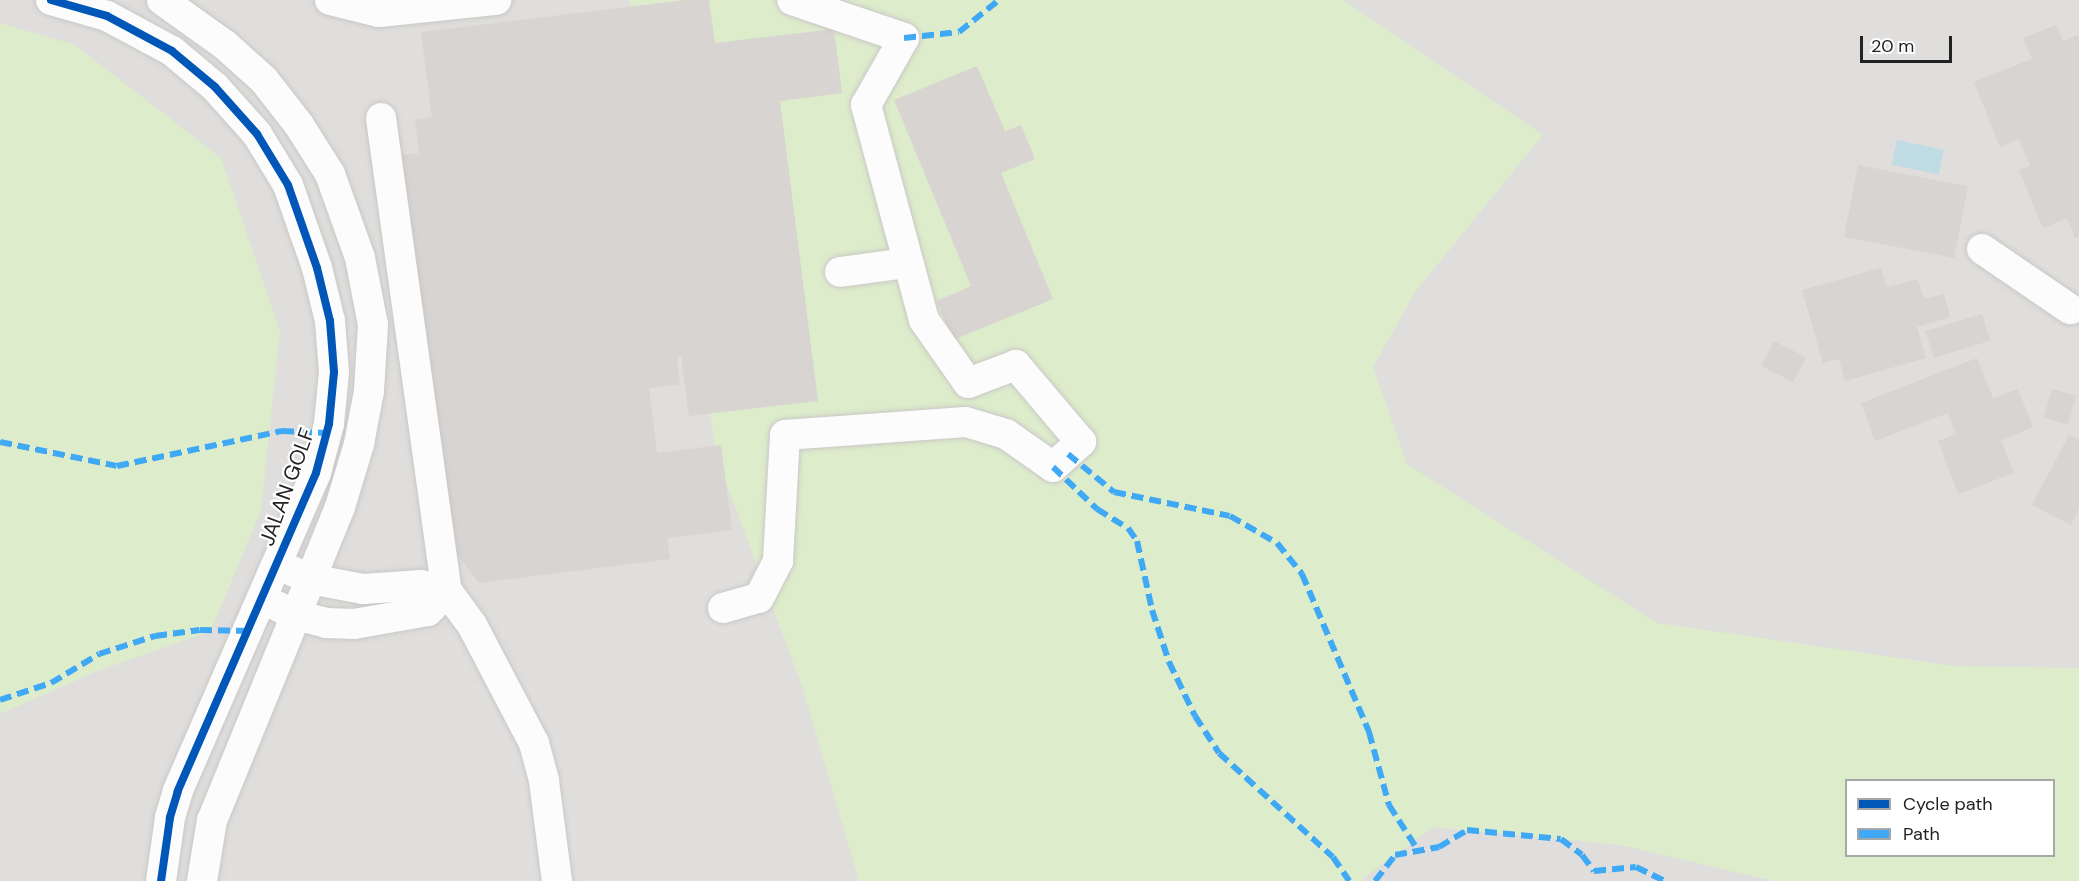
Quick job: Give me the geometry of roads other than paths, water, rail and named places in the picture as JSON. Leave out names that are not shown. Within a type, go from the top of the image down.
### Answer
[{"type":"street","name":"JALAN GOLF","points":[[51,0],[107,16],[172,51],[215,87],[257,134],[288,185],[330,321],[334,372],[329,424],[316,473],[264,599],[178,791],[170,818],[161,881]]},
{"type":"street","points":[[162,0],[225,45],[264,80],[330,174],[360,258],[373,325],[369,391],[360,444],[340,507],[212,820],[202,881]]},
{"type":"street","points":[[330,0],[379,6],[496,0]]},
{"type":"street","points":[[723,608],[759,598],[778,561],[785,435],[966,422],[1006,434],[1053,467],[1082,442],[1016,365],[968,383],[924,320],[866,105],[904,38],[792,0]]},
{"type":"street","points":[[381,118],[447,591],[472,626],[534,743],[544,781],[557,881]]},
{"type":"street","points":[[1982,249],[2074,307]]},
{"type":"street","points":[[840,272],[907,263]]},
{"type":"street","points":[[2042,321],[2074,307]]},
{"type":"street","points":[[279,564],[310,579],[363,589],[421,585],[447,591]]},
{"type":"street","points":[[264,599],[295,615],[326,623],[387,620],[428,611],[447,591]]},
{"type":"water","points":[[1897,140],[1944,150],[1939,174],[1892,164]]}]
